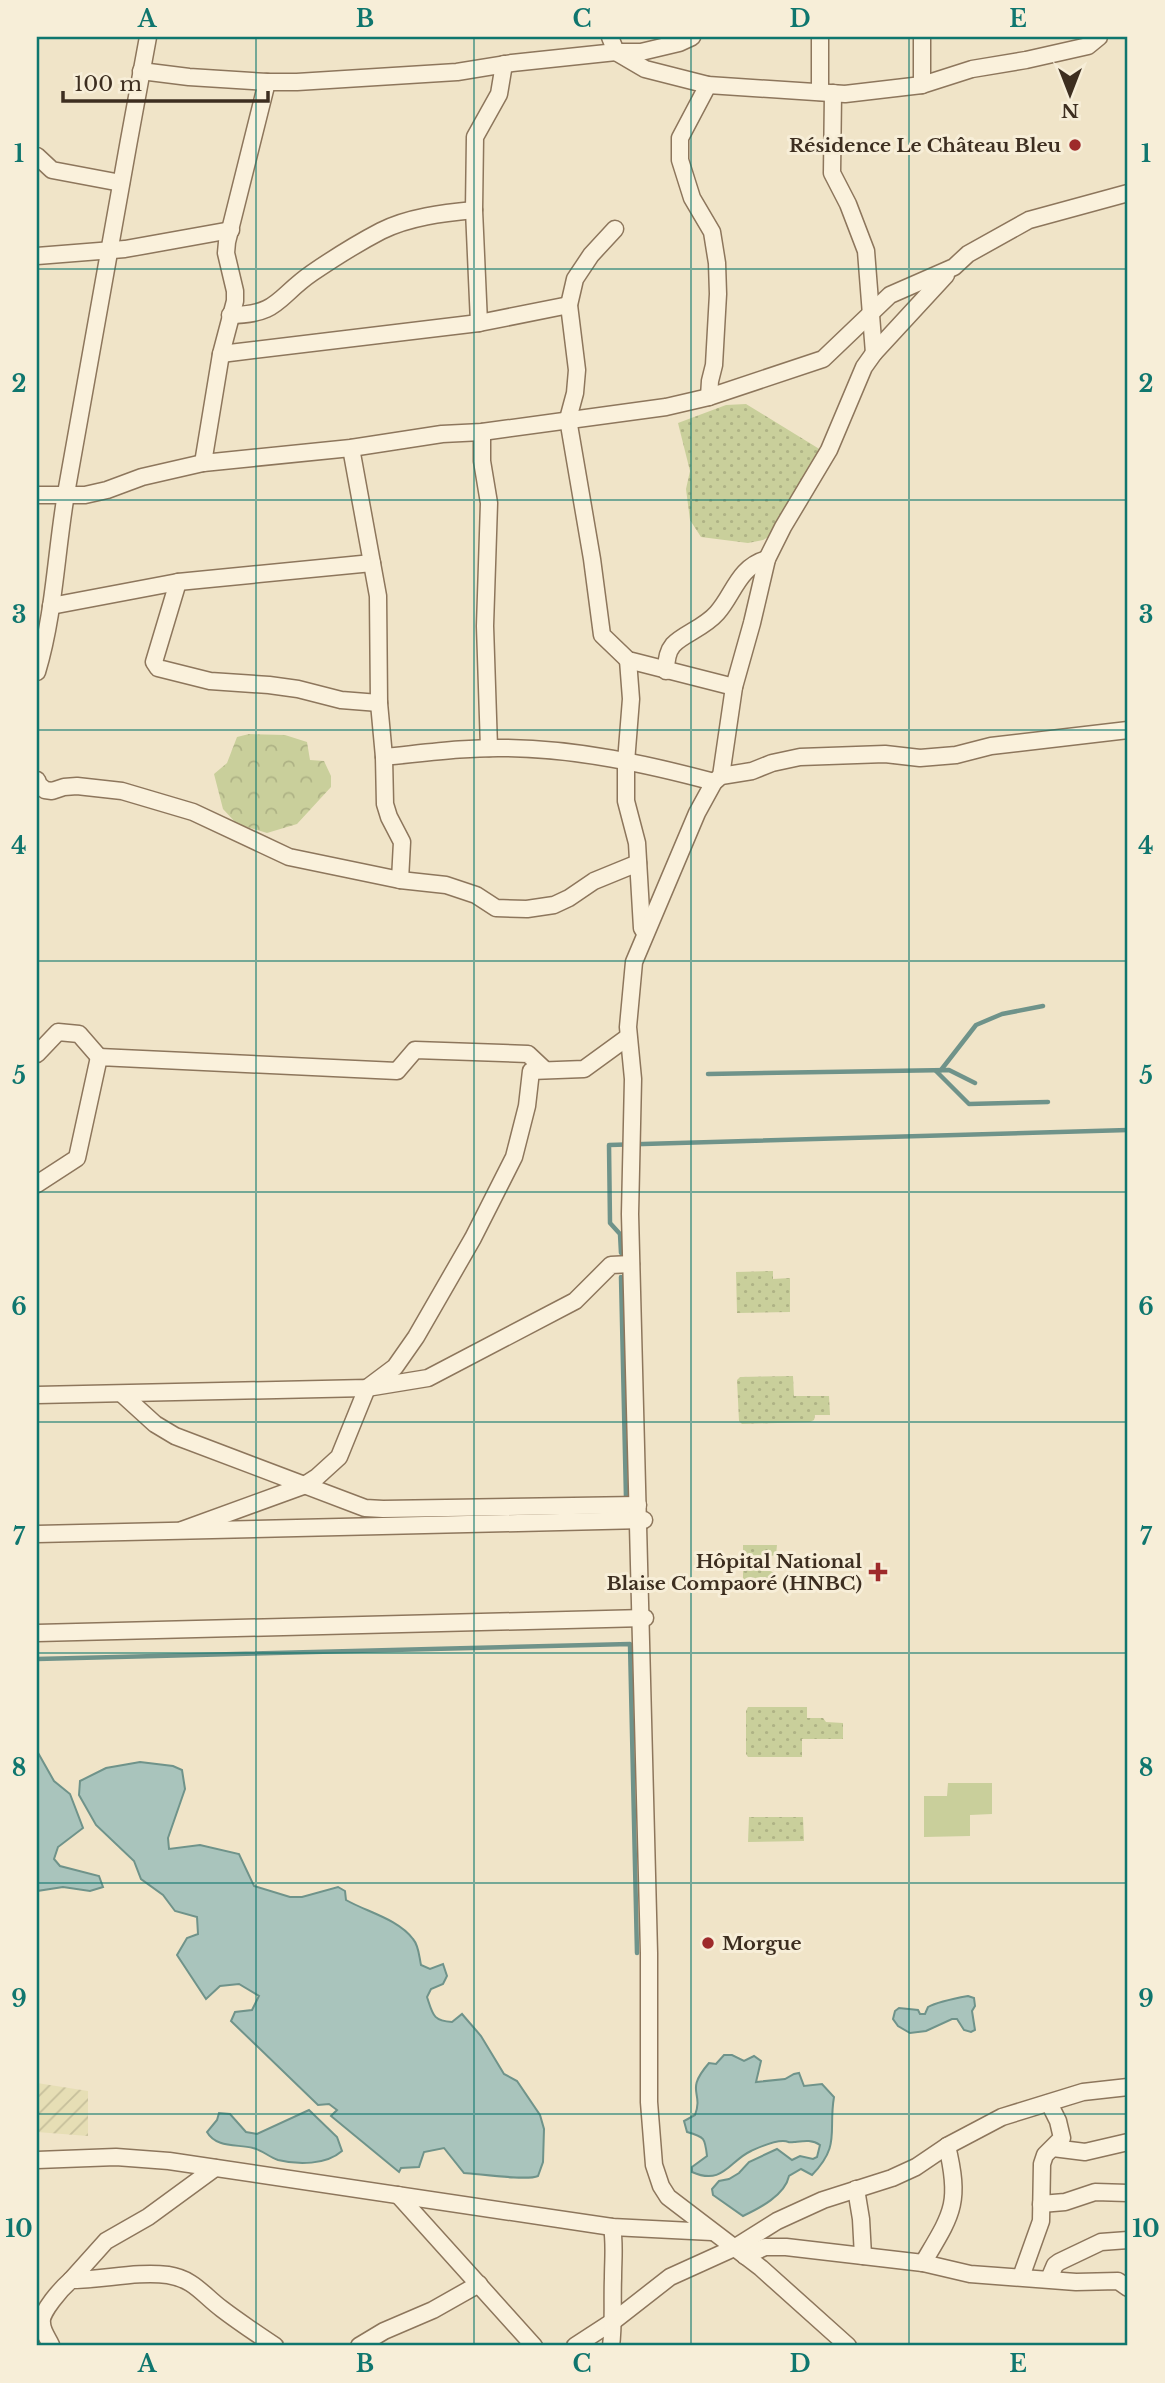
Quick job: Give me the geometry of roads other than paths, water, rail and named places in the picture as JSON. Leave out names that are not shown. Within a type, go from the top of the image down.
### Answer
[{"type":"street","points":[[37,672],[43,652],[66,496],[148,37]]},
{"type":"street","points":[[141,71],[267,82],[457,72],[613,44],[641,52],[692,37]]},
{"type":"street","points":[[820,37],[827,92],[832,173],[848,204],[866,251],[873,353]]},
{"type":"street","points":[[922,37],[922,85]]},
{"type":"street","points":[[613,44],[645,69],[708,85],[845,94],[922,85],[972,69],[1088,46],[1099,37]]},
{"type":"street","points":[[479,323],[474,210],[475,137],[499,94],[504,64]]},
{"type":"street","points":[[203,463],[221,354],[235,301],[226,253],[227,242],[267,82]]},
{"type":"street","points":[[708,85],[680,138],[680,160],[692,198],[712,232],[717,263],[716,329],[709,397]]},
{"type":"street","points":[[37,156],[52,170],[121,183]]},
{"type":"street","points":[[848,2346],[761,2268],[668,2197],[661,2186],[652,2151],[649,2102],[643,1618],[630,1214],[633,1079],[628,1037],[634,962],[687,834],[717,779],[734,687],[767,559],[829,450],[864,367],[873,353],[930,290],[968,254],[1029,220],[1128,193]]},
{"type":"street","points":[[230,315],[254,315],[275,306],[311,274],[382,230],[432,214],[474,210]]},
{"type":"street","points":[[615,229],[591,255],[575,279],[569,305],[577,370],[575,393],[568,419],[602,635],[628,660],[734,687]]},
{"type":"street","points":[[37,256],[109,251],[231,230]]},
{"type":"street","points":[[37,495],[66,496],[96,492],[142,477],[203,463],[351,448],[442,434],[482,432],[666,407],[709,397],[823,359],[890,295],[954,267]]},
{"type":"street","points":[[221,354],[479,323],[569,305]]},
{"type":"street","points":[[575,393],[592,417]]},
{"type":"street","points":[[482,432],[482,461],[489,503],[485,626],[489,748]]},
{"type":"street","points":[[351,448],[378,596],[379,703],[385,804],[402,842],[400,880]]},
{"type":"street","points":[[666,671],[666,659],[673,645],[702,627],[718,612],[747,568],[767,559]]},
{"type":"street","points":[[51,606],[178,582],[372,563]]},
{"type":"street","points":[[178,582],[154,662],[158,668],[210,681],[269,685],[341,700],[379,703]]},
{"type":"street","points":[[628,660],[631,699],[625,801],[635,832],[641,923],[645,933]]},
{"type":"street","points":[[384,757],[489,748],[544,749],[717,779],[800,757],[885,754],[920,758],[956,755],[991,746],[1128,730]]},
{"type":"street","points":[[37,780],[39,785],[52,791],[77,786],[122,791],[194,812],[289,857],[400,880],[446,885],[476,895],[496,908],[527,909],[554,905],[593,881],[638,863]]},
{"type":"street","points":[[37,1054],[58,1032],[79,1034],[99,1057],[397,1071],[415,1050],[527,1054],[545,1070]]},
{"type":"street","points":[[182,1530],[303,1486],[339,1457],[367,1388],[395,1367],[416,1338],[474,1238],[514,1157],[527,1106],[531,1071],[584,1069],[628,1037]]},
{"type":"street","points":[[37,1184],[77,1158],[99,1057]]},
{"type":"street","points":[[37,1395],[367,1388],[428,1378],[575,1301],[611,1265],[631,1265]]},
{"type":"street","points":[[122,1394],[155,1424],[175,1436],[365,1508],[640,1515]]},
{"type":"street","points":[[37,1534],[640,1515]]},
{"type":"street","points":[[37,1633],[643,1618]]},
{"type":"street","points":[[739,2252],[777,2221],[823,2200],[892,2178],[916,2167],[947,2146],[1002,2117],[1083,2092],[1128,2091]]},
{"type":"street","points":[[1021,2277],[1038,2231],[1042,2164],[1045,2155],[1059,2143],[1062,2133],[1049,2103]]},
{"type":"street","points":[[1053,2148],[1085,2152],[1128,2142]]},
{"type":"street","points":[[923,2263],[947,2223],[955,2193],[954,2174],[947,2146]]},
{"type":"street","points":[[37,2160],[116,2157],[169,2161],[612,2227],[712,2232]]},
{"type":"street","points":[[50,2345],[41,2319],[61,2290],[106,2241],[148,2217],[215,2168]]},
{"type":"street","points":[[856,2189],[862,2226],[863,2256]]},
{"type":"street","points":[[1041,2204],[1065,2202],[1095,2192],[1128,2193]]},
{"type":"street","points":[[398,2195],[534,2346]]},
{"type":"street","points":[[611,2346],[615,2320],[612,2300],[615,2242],[612,2227]]},
{"type":"street","points":[[1049,2279],[1059,2262],[1101,2242],[1128,2240]]},
{"type":"street","points":[[575,2346],[615,2320],[670,2277],[739,2252],[765,2246],[923,2263],[970,2274],[1118,2281],[1128,2288]]},
{"type":"street","points":[[71,2280],[101,2280],[146,2274],[171,2276],[191,2283],[205,2292],[218,2306],[275,2346]]},
{"type":"street","points":[[359,2346],[479,2284]]},
{"type":"water","points":[[37,1751],[54,1781],[70,1794],[83,1828],[58,1847],[54,1859],[60,1866],[99,1876],[103,1887],[90,1891],[63,1887],[37,1891]]},
{"type":"water","points":[[140,1762],[173,1766],[182,1770],[185,1789],[168,1838],[169,1849],[200,1845],[239,1854],[254,1886],[290,1897],[302,1897],[338,1887],[345,1891],[346,1900],[391,1921],[407,1932],[416,1945],[421,1965],[430,1969],[443,1964],[447,1976],[443,1984],[431,1989],[427,1997],[433,2013],[441,2020],[452,2022],[462,2014],[481,2036],[504,2074],[517,2081],[540,2115],[544,2129],[543,2162],[538,2176],[514,2178],[464,2173],[444,2148],[424,2152],[419,2167],[401,2168],[399,2172],[331,2116],[337,2110],[329,2104],[318,2105],[231,2021],[235,2012],[252,2010],[259,1996],[239,1984],[220,1986],[206,1999],[177,1955],[187,1938],[198,1934],[197,1917],[175,1911],[163,1895],[141,1879],[134,1861],[96,1825],[79,1795],[80,1781],[106,1768]]},
{"type":"water","points":[[968,1996],[974,1998],[975,2006],[972,2011],[975,2030],[971,2032],[964,2030],[957,2019],[952,2019],[926,2031],[910,2033],[898,2026],[893,2019],[899,2008],[918,2010],[920,2014],[925,2014],[932,2005]]},
{"type":"water","points":[[724,2055],[732,2055],[744,2061],[754,2056],[761,2061],[756,2082],[785,2079],[799,2073],[804,2086],[822,2084],[834,2097],[832,2138],[821,2164],[812,2175],[801,2169],[789,2176],[777,2195],[743,2216],[713,2195],[712,2189],[719,2181],[729,2179],[749,2162],[777,2149],[792,2160],[800,2156],[813,2159],[817,2157],[820,2145],[807,2141],[775,2142],[743,2155],[718,2174],[703,2176],[692,2172],[692,2167],[707,2156],[705,2142],[697,2135],[687,2132],[684,2121],[695,2115],[696,2086],[702,2073],[709,2063],[716,2064]]},
{"type":"water","points":[[309,2110],[337,2137],[342,2151],[335,2156],[312,2163],[286,2162],[253,2148],[221,2143],[207,2132],[219,2113],[230,2114],[246,2132],[257,2134]]},
{"type":"waterway","points":[[941,1070],[976,1025],[1002,1014],[1043,1006]]},
{"type":"waterway","points":[[708,1074],[949,1070],[975,1083]]},
{"type":"waterway","points":[[936,1071],[969,1104],[1048,1102]]},
{"type":"waterway","points":[[621,1253],[620,1234],[610,1223],[609,1145],[1128,1130]]},
{"type":"waterway","points":[[621,1277],[626,1498]]},
{"type":"waterway","points":[[37,1659],[630,1644],[637,1953]]},
{"type":"place","name":"Résidence Le Château Bleu","points":[[1075,145]]},
{"type":"place","name":"Hôpital National Blaise Compaoré (HNBC)","points":[[878,1572]]},
{"type":"place","name":"Morgue","points":[[708,1943]]}]
